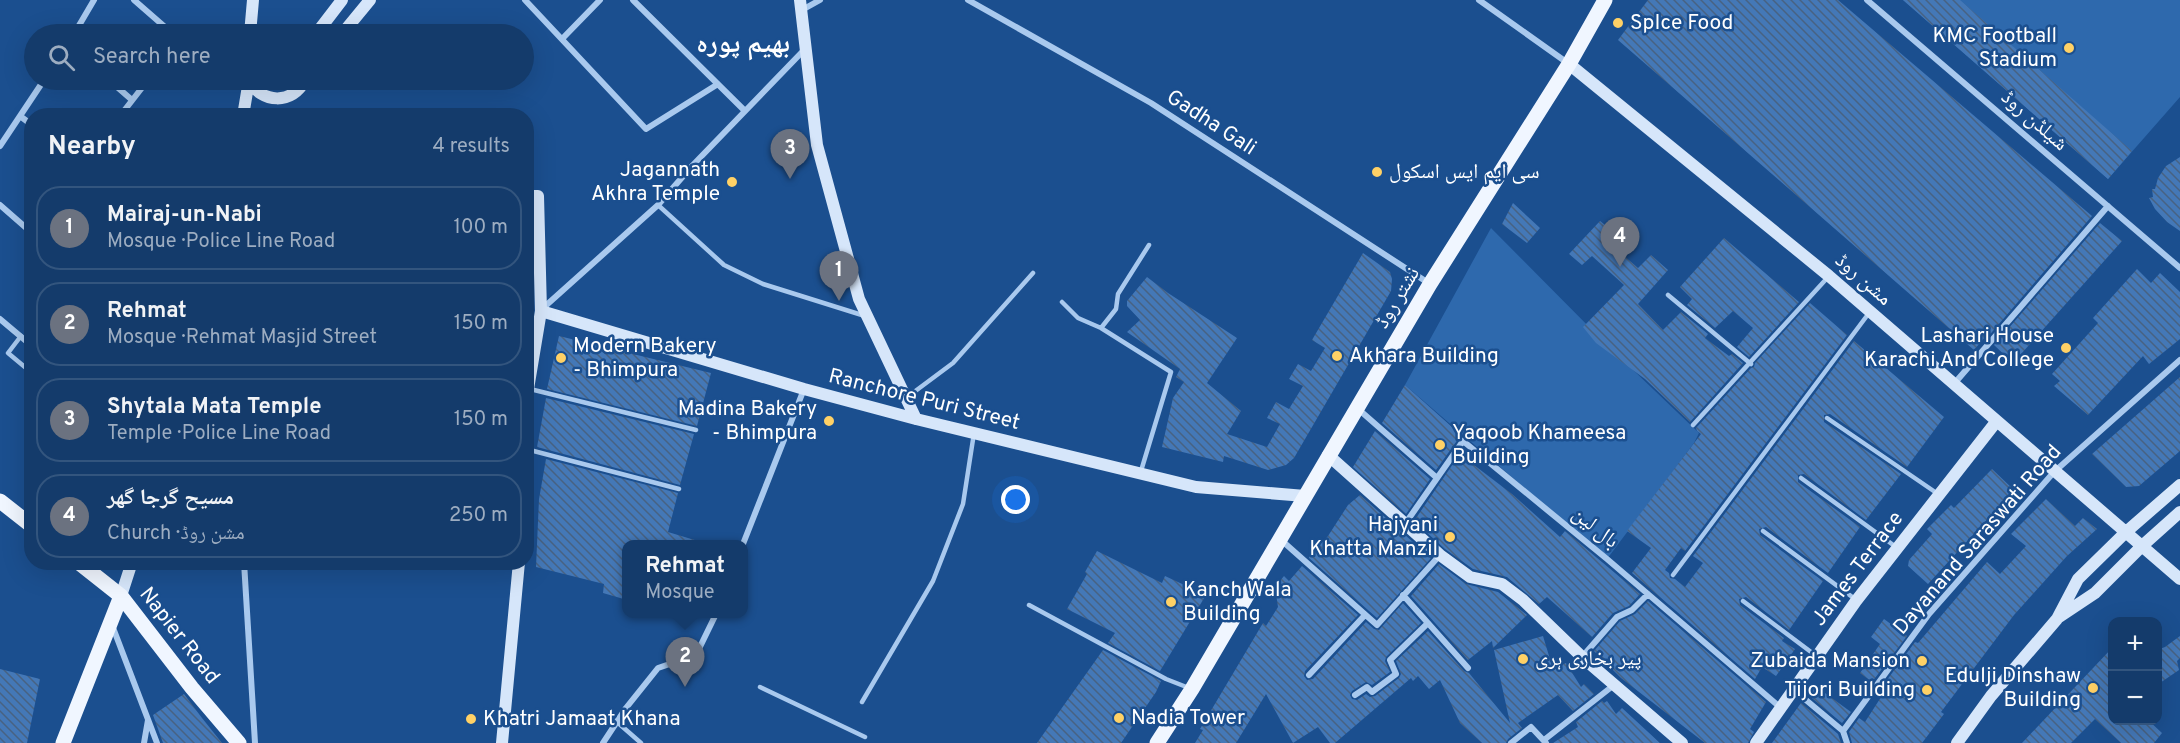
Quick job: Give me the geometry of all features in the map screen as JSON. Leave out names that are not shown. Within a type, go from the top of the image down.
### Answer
[{"type":"main road","name":"نشتر روڈ","points":[[1157,743],[1192,689],[1430,284],[1569,64],[1605,0]]},
{"type":"main road","points":[[0,501],[24,520]]},
{"type":"main road","name":"Napier Road","points":[[88,570],[121,596],[192,688],[239,743]]},
{"type":"main road","points":[[63,743],[121,596]]},
{"type":"street","points":[[80,24],[94,0]]},
{"type":"street","points":[[134,0],[162,24]]},
{"type":"street","points":[[251,24],[253,0]]},
{"type":"street","points":[[324,24],[342,0]]},
{"type":"street","points":[[350,24],[370,0]]},
{"type":"street","points":[[525,0],[646,129],[718,84]]},
{"type":"street","points":[[562,39],[600,0]]},
{"type":"street","points":[[633,0],[745,111]]},
{"type":"street","points":[[820,0],[801,5],[817,146],[859,299],[916,419]]},
{"type":"street","name":"Gadha Gali","points":[[968,0],[1151,103],[1430,284]]},
{"type":"street","points":[[1479,0],[1569,64]]},
{"type":"street","name":"شیلڈن روڈ","points":[[1867,0],[2180,268]]},
{"type":"street","points":[[541,311],[658,205],[806,48]]},
{"type":"street","name":"مشن روڈ","points":[[1569,64],[1829,276],[2180,579]]},
{"type":"street","points":[[25,108],[37,90]]},
{"type":"street","points":[[120,90],[132,100]]},
{"type":"street","points":[[126,108],[140,90]]},
{"type":"street","points":[[244,108],[247,90]]},
{"type":"street","points":[[256,90],[271,99],[286,98],[298,90]]},
{"type":"street","points":[[0,146],[24,110]]},
{"type":"street","points":[[20,116],[24,119]]},
{"type":"street","points":[[0,205],[24,226]]},
{"type":"street","points":[[1953,384],[2108,206]]},
{"type":"street","points":[[534,222],[541,311],[534,333]]},
{"type":"street","name":"Ranchore Puri Street","points":[[541,311],[804,389],[1196,488],[1305,496]]},
{"type":"street","points":[[0,319],[24,338]]},
{"type":"street","name":"Dayanand Saraswati Road","points":[[1843,731],[1929,614],[2054,472],[2180,360]]},
{"type":"street","points":[[745,540],[804,389]]},
{"type":"street","points":[[1357,407],[1437,478]]},
{"type":"street","name":"James Terrace","points":[[1756,743],[1856,601],[1996,422]]},
{"type":"street","name":"بال لین","points":[[1405,524],[1462,441],[1648,594],[1781,708]]},
{"type":"street","points":[[1328,455],[1440,555],[1470,578],[1502,584],[1538,614],[1582,657],[1683,743]]},
{"type":"street","points":[[1957,743],[1991,696],[2057,619],[2078,579],[2126,532],[2180,485]]},
{"type":"street","points":[[2057,619],[2095,593],[2180,512]]},
{"type":"street","points":[[1280,539],[1377,625],[1440,555]]},
{"type":"street","points":[[121,596],[129,570]]},
{"type":"street","points":[[244,570],[255,743]]},
{"type":"street","points":[[502,743],[518,570]]},
{"type":"street","points":[[1582,657],[1617,617],[1632,610],[1648,594]]},
{"type":"street","points":[[1403,596],[1468,668]]},
{"type":"street","points":[[1308,675],[1365,615]]},
{"type":"street","points":[[603,743],[658,668],[696,655],[714,618]]},
{"type":"street","points":[[111,622],[157,743]]},
{"type":"street","points":[[1355,695],[1367,687],[1372,692],[1396,674],[1390,660],[1428,623]]},
{"type":"street","points":[[1511,743],[1531,727],[1545,742],[1614,685]]},
{"type":"street","points":[[1794,690],[1843,731],[1847,743]]},
{"type":"street","points":[[144,743],[148,720]]},
{"type":"lane","points":[[658,205],[724,265],[764,284],[867,317]]},
{"type":"lane","points":[[1101,328],[1116,309],[1118,294],[1149,244]]},
{"type":"lane","points":[[906,398],[953,363],[1033,273]]},
{"type":"lane","points":[[1693,425],[1829,276]]},
{"type":"lane","points":[[1668,295],[1751,364]]},
{"type":"lane","points":[[1062,302],[1078,318],[1101,328],[1171,372],[1140,474]]},
{"type":"lane","points":[[1673,575],[1870,312]]},
{"type":"lane","points":[[21,336],[8,353],[24,367]]},
{"type":"lane","points":[[534,390],[696,430]]},
{"type":"lane","points":[[1827,418],[1938,494]]},
{"type":"lane","points":[[862,702],[933,581],[963,504],[974,433]]},
{"type":"lane","points":[[534,451],[679,489]]},
{"type":"lane","points":[[1801,478],[1897,548]]},
{"type":"lane","points":[[1763,531],[1856,601]]},
{"type":"lane","points":[[1743,601],[1817,656]]},
{"type":"lane","points":[[1029,605],[1166,679],[1192,689]]},
{"type":"lane","points":[[760,687],[866,737],[868,743]]},
{"type":"lane","points":[[617,722],[641,743]]},
{"type":"lane","points":[[861,743],[866,737]]},
{"type":"shaded area","name":"KMC Football Stadium","points":[[1903,0],[2180,0],[2180,97],[2108,179]]},
{"type":"shaded area","points":[[1491,228],[1607,345],[1699,433],[1694,443],[1607,559],[1405,385]]},
{"type":"building","points":[[1648,0],[1838,0],[2092,216],[1974,350],[1618,40]]},
{"type":"building","points":[[1903,0],[1960,0],[2132,151],[2108,179]]},
{"type":"building","points":[[2180,157],[2180,231],[2167,222],[2149,198],[2153,197],[2152,189],[2155,189],[2158,178],[2166,166]]},
{"type":"building","points":[[1513,203],[1540,228],[1527,243],[1502,224]]},
{"type":"building","points":[[1600,221],[1614,232],[1607,241],[1638,268],[1651,255],[1668,270],[1638,304],[1663,330],[1681,312],[1708,334],[1705,338],[1729,356],[1732,354],[1743,363],[1690,422],[1645,379],[1596,343],[1583,327],[1624,285],[1592,256],[1582,265],[1569,254]]},
{"type":"building","points":[[2100,223],[2122,241],[2013,363],[1994,345]]},
{"type":"building","points":[[1724,238],[1799,302],[1749,357],[1737,347],[1753,328],[1733,311],[1715,328],[1687,305],[1692,299],[1680,287]]},
{"type":"building","points":[[1363,253],[1390,272],[1391,291],[1294,458],[1286,465],[1268,470],[1224,456],[1223,462],[1162,447],[1173,398],[1184,382],[1176,377],[1180,369],[1127,332],[1140,320],[1127,306],[1127,301],[1147,277],[1237,338],[1207,383],[1241,411],[1227,434],[1267,447],[1280,424],[1267,418],[1276,402],[1289,409],[1303,386],[1289,379],[1298,364],[1311,371],[1325,348],[1312,340]]},
{"type":"building","points":[[2137,269],[2151,283],[2160,273],[2180,292],[2180,339],[2149,364],[2143,356],[2088,415],[2054,386],[2060,381],[2052,374],[2098,323],[2093,318]]},
{"type":"building","points":[[1810,303],[1847,335],[1685,551],[1681,548],[1665,570],[1669,573],[1670,578],[1685,587],[1703,563],[1693,556],[1854,341],[1944,417],[1907,467],[1830,414],[1824,415],[1824,422],[1901,474],[1866,520],[1804,474],[1798,475],[1798,482],[1860,527],[1828,573],[1766,527],[1759,529],[1760,535],[1823,581],[1789,630],[1746,597],[1739,599],[1740,605],[1784,638],[1782,641],[1795,649],[1776,676],[1762,667],[1755,679],[1632,573],[1651,548],[1627,531],[1701,434],[1696,428]]},
{"type":"building","points":[[559,336],[711,373],[697,426],[547,389]]},
{"type":"building","points":[[2180,377],[2180,451],[2139,486],[2126,487],[2092,454]]},
{"type":"building","points":[[1405,385],[1461,435],[1436,470],[1382,423]]},
{"type":"building","points":[[546,398],[694,434],[680,485],[537,447]]},
{"type":"building","points":[[1375,431],[1430,479],[1406,514],[1353,467]]},
{"type":"building","points":[[546,459],[678,493],[668,532],[695,540],[622,540],[622,599],[603,593],[604,584],[536,567],[539,499]]},
{"type":"building","points":[[1455,461],[1470,462],[1512,494],[1560,537],[1565,531],[1640,594],[1629,606],[1613,613],[1592,637],[1547,597],[1539,604],[1507,577],[1473,569],[1445,549],[1414,521]]},
{"type":"building","points":[[1992,469],[2014,490],[1928,584],[1908,566],[1909,560],[1932,534],[1927,529],[1951,505],[1954,508]]},
{"type":"building","points":[[1360,495],[1431,558],[1377,618],[1309,558],[1328,536],[1348,505]]},
{"type":"building","points":[[2046,499],[2075,526],[2083,518],[2097,529],[2067,556],[2014,615],[1941,712],[1944,714],[1922,743],[1852,743],[1849,732],[1859,718],[1865,722],[1885,691],[1881,688],[1915,642],[1918,643],[1987,562],[2000,574],[2026,546],[2011,534]]},
{"type":"building","name":"Kanch Wala Building","points":[[1097,551],[1162,583],[1165,576],[1206,595],[1160,671],[1108,643],[1115,633],[1067,609]]},
{"type":"building","points":[[1439,564],[1466,584],[1498,592],[1527,615],[1493,648],[1492,641],[1468,660],[1411,596]]},
{"type":"building","points":[[1302,566],[1358,615],[1305,671],[1304,676],[1307,680],[1313,679],[1366,622],[1379,630],[1403,603],[1421,623],[1386,657],[1385,661],[1390,672],[1372,685],[1366,682],[1352,691],[1350,695],[1352,699],[1357,700],[1366,694],[1370,697],[1375,696],[1399,678],[1401,674],[1396,661],[1428,631],[1464,671],[1469,673],[1510,723],[1494,650],[1543,636],[1553,669],[1566,663],[1581,687],[1584,684],[1594,694],[1573,711],[1558,695],[1518,723],[1522,728],[1506,743],[1482,743],[1460,723],[1440,680],[1429,689],[1418,676],[1413,681],[1411,678],[1335,743],[1330,743],[1318,727],[1293,743],[1266,694],[1236,743],[1195,743],[1203,730],[1200,729],[1263,623],[1266,626],[1278,607],[1275,587],[1284,576],[1289,581]]},
{"type":"building","points":[[1648,601],[1766,702],[1750,729],[1754,732],[1748,743],[1705,743],[1621,678],[1594,651],[1620,621],[1635,614]]},
{"type":"building","points":[[1884,619],[1907,636],[1872,682],[1860,673],[1880,644],[1871,637]]},
{"type":"building","points":[[2180,636],[2180,658],[2177,661],[2179,670],[2162,682],[2162,648]]},
{"type":"building","name":"Nadia Tower","points":[[1103,650],[1161,681],[1121,743],[1037,743]]},
{"type":"building","name":"Edulji Dinshaw Building","points":[[2108,652],[2108,725],[2153,725],[2162,733],[2154,743],[2121,743],[2095,719],[2071,743],[2022,743]]},
{"type":"building","points":[[0,669],[40,679],[27,743],[0,743]]},
{"type":"building","points":[[1814,685],[1851,712],[1842,723],[1807,694]]},
{"type":"building","points":[[184,694],[222,743],[163,743],[153,715]]},
{"type":"building","points":[[1602,701],[1604,703],[1607,701],[1616,714],[1622,708],[1660,743],[1553,743],[1578,727],[1576,722]]},
{"type":"building","points":[[1801,703],[1838,734],[1841,743],[1772,743]]},
{"type":"place","name":"SpIce Food","points":[[1618,23]]},
{"type":"place","name":"KMC Football Stadium","points":[[2069,48]]},
{"type":"place","name":"سی ایم ایس اسکول","points":[[1377,172]]},
{"type":"place","name":"Shytala Mata Temple","points":[[790,179]]},
{"type":"place","name":"Jagannath Akhra Temple","points":[[732,182]]},
{"type":"place","name":"مسیح گرجا گھر","points":[[1620,267]]},
{"type":"place","name":"Mairaj-un-Nabi","points":[[839,301]]},
{"type":"place","name":"Lashari House Karachi And College","points":[[2066,348]]},
{"type":"place","name":"Akhara Building","points":[[1337,356]]},
{"type":"place","name":"Modern Bakery - Bhimpura","points":[[561,358]]},
{"type":"place","name":"Madina Bakery - Bhimpura","points":[[829,421]]},
{"type":"place","name":"Yaqoob Khameesa Building","points":[[1440,445]]},
{"type":"place","name":"Hajyani Khatta Manzil","points":[[1450,537]]},
{"type":"place","name":"Kanch Wala Building","points":[[1171,602]]},
{"type":"place","name":"پیر بخاری ہری","points":[[1523,659]]},
{"type":"place","name":"Zubaida Mansion","points":[[1922,661]]},
{"type":"place","name":"Rehmat","points":[[685,687]]},
{"type":"place","name":"Edulji Dinshaw Building","points":[[2093,688]]},
{"type":"place","name":"Tijori Building","points":[[1927,690]]},
{"type":"place","name":"Nadia Tower","points":[[1119,718]]},
{"type":"place","name":"Khatri Jamaat Khana","points":[[471,719]]},
{"type":"district","name":"بھیم پورہ","points":[[743,45]]}]
